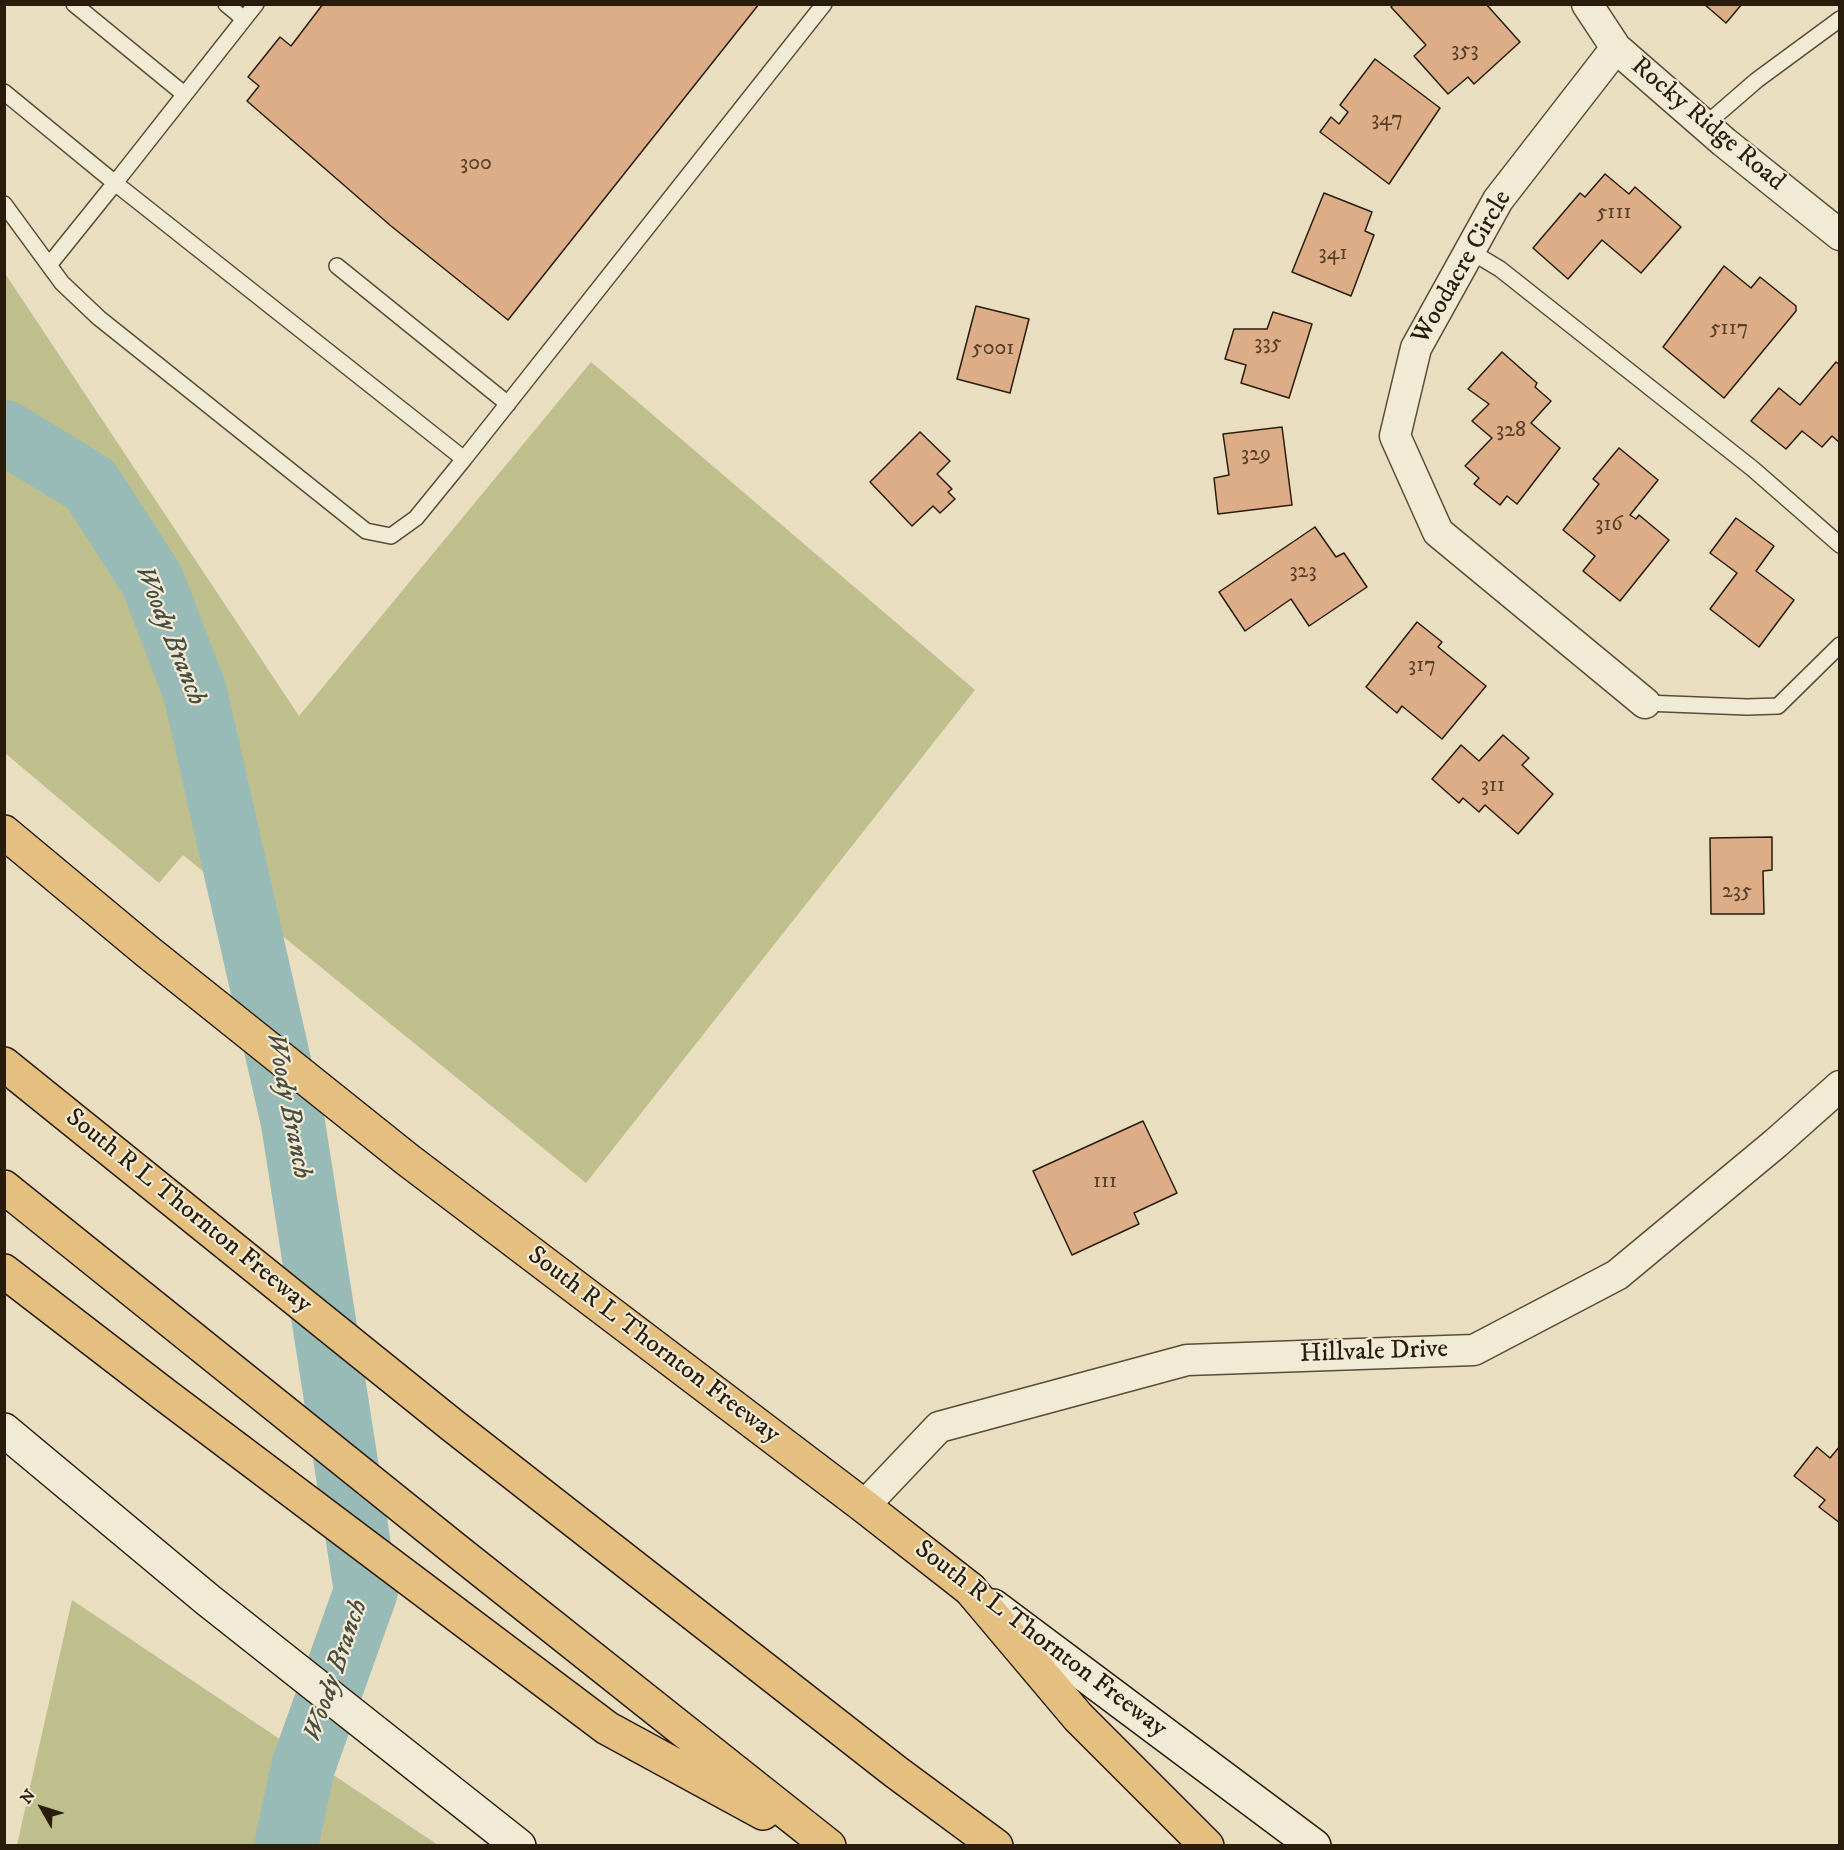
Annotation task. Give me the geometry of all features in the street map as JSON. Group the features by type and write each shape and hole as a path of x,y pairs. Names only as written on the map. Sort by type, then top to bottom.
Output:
{"main road":[{"name":"South R L Thornton Freeway","path":"4,832 148,952 408,1160 970,1589 1314,1845"},
{"name":"South R L Thornton Freeway","path":"4,1064 452,1425 896,1772 996,1845"},
{"path":"4,1187 456,1550 829,1845"},
{"path":"4,1270 165,1395 607,1728 825,1845"},
{"path":"4,1430 208,1600 519,1845"},
{"path":"970,1589 1078,1717 1207,1845"}],"street":[{"name":"Rocky Ridge Road","path":"1587,4 1616,48 1705,125 1839,235"},
{"name":"Woodacre Circle","path":"1616,48 1498,200 1416,348 1395,436 1437,532 1645,703"},
{"name":"Hillvale Drive","path":"864,1506 939,1426 1187,1360 1474,1350 1617,1275 1776,1143 1839,1086"}],"lane":[{"path":"74,4 184,94"},
{"path":"226,4 244,19"},
{"path":"49,265 256,4"},
{"path":"4,204 62,283 99,318 366,531 391,536 416,518 824,4"},
{"path":"1705,125 1757,80 1839,19"},
{"path":"4,92 115,183 464,459"},
{"path":"1470,251 1500,270 1672,404 1753,469 1839,545"},
{"path":"337,266 508,404"},
{"path":"1645,703 1779,706 1839,645"}],"green space":[{"path":"4,272 299,716 591,362 975,690 586,1183 183,855 159,883 5,753"},
{"path":"72,1600 438,1845 17,1845"}],"building":[{"path":"323,4 759,4 508,320 391,226 247,101 259,86 248,77 280,37 291,46"},
{"path":"1394,4 1486,4 1520,42 1474,84 1468,77 1448,94 1414,56 1426,45 1391,7"},
{"path":"1704,4 1742,4 1726,23"},
{"path":"1375,59 1440,108 1389,184 1320,132 1331,117 1339,124 1348,112 1340,105"},
{"path":"1605,174 1629,194 1635,187 1681,227 1641,273 1602,240 1568,279 1533,248 1580,193 1585,197"},
{"path":"1324,193 1372,212 1365,231 1374,235 1351,296 1292,272"},
{"path":"1724,266 1751,288 1760,277 1796,306 1796,311 1724,398 1663,347"},
{"path":"976,306 1029,319 1010,393 957,379"},
{"path":"1273,312 1312,324 1289,398 1241,383 1246,365 1225,359 1234,329 1267,329"},
{"path":"1502,352 1537,383 1535,387 1551,401 1531,423 1560,448 1517,504 1507,496 1500,505 1474,484 1479,478 1465,466 1492,438 1472,421 1489,404 1468,389"},
{"path":"1836,362 1840,365 1840,443 1832,436 1822,447 1802,431 1786,449 1751,421 1779,388 1800,405"},
{"path":"1282,427 1292,505 1218,514 1214,478 1229,475 1223,434"},
{"path":"920,432 950,461 937,474 952,489 948,492 955,499 940,513 933,506 912,526 870,482"},
{"path":"1619,448 1658,480 1630,515 1636,519 1639,515 1669,540 1620,601 1583,571 1595,556 1563,530 1599,484 1593,479"},
{"path":"1736,518 1774,546 1756,571 1794,600 1759,647 1710,609 1737,573 1710,553"},
{"path":"1315,527 1336,557 1344,553 1367,587 1309,626 1291,599 1245,631 1219,592"},
{"path":"1417,622 1442,642 1438,647 1486,686 1442,739 1402,706 1397,713 1366,687"},
{"path":"1503,735 1529,758 1522,765 1553,794 1518,834 1485,805 1479,812 1463,798 1459,803 1432,779 1461,745 1479,761"},
{"path":"1772,837 1772,870 1763,871 1764,914 1711,914 1710,838"},
{"path":"1143,1121 1177,1193 1134,1213 1139,1224 1072,1255 1033,1171"},
{"path":"1840,1446 1840,1523 1819,1507 1825,1500 1794,1476 1817,1447 1830,1458"}],"waterway":[{"name":"Woody Branch","path":"4,432 90,484 152,580 195,692 293,1123 366,1591 303,1767 286,1846"}]}
